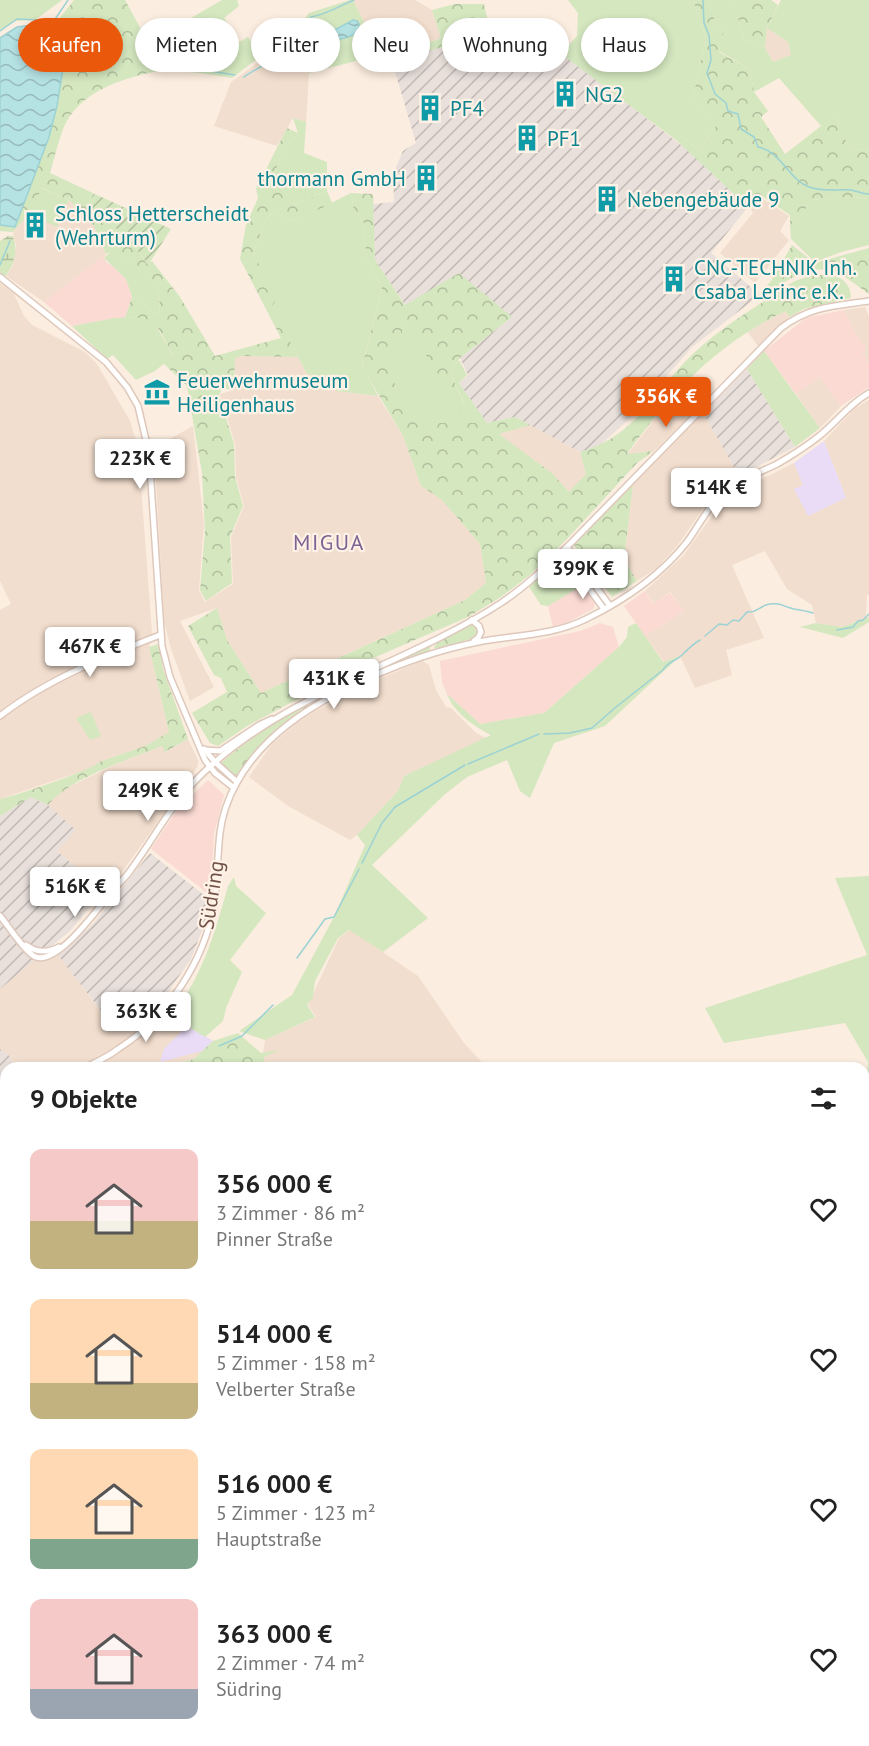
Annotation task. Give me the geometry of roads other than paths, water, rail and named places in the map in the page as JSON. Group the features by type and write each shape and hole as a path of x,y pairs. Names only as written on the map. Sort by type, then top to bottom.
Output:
{"street":[{"path":"0,277 106,362 127,387 138,406 148,453 160,635 170,677 209,767 235,785"},
{"path":"0,916 30,954 45,958 54,954 88,921 131,870 180,797 215,762 279,717 472,620 503,602 562,552 781,328 793,319 813,310 869,301"},
{"name":"Südring","path":"95,1062 119,1049 148,1026 172,998 195,963 214,903 223,816 235,785 264,746 295,720 366,680 432,654 469,644 563,628 607,608 640,586 675,556 712,505 725,492 796,452 822,434 851,406 869,393"},
{"path":"567,547 607,608"},
{"path":"562,552 607,608"},
{"path":"469,644 478,638 481,632 479,626 472,620"},
{"path":"0,716 28,696 51,684 160,635"},
{"path":"432,654 433,640"},
{"path":"205,750 220,752 259,725 279,717"},
{"path":"200,744 235,785"},
{"path":"19,940 40,951 53,950 66,943"}],"water":[{"path":"352,21 352,35 340,40 340,27"},
{"path":"17,27 18,72 62,72 49,137 15,227 0,225 0,38"}],"waterway":[{"path":"56,18 68,0"},
{"path":"244,77 272,63 282,64 290,58 301,42 311,17 354,0"},
{"path":"703,0 704,23 709,35 711,60 707,73 715,94 726,103 728,111 738,114 741,129 754,137 758,147 773,154 796,178 809,187 824,190 851,190 869,194"},
{"path":"0,31 18,19"},
{"path":"216,72 235,75"},
{"path":"0,265 10,241"},
{"path":"705,636 719,624 727,625 733,620 739,621 747,612 770,604 813,613"},
{"path":"837,630 853,627 869,614"},
{"path":"544,734 570,733 592,728 700,640"},
{"path":"468,764 539,734"},
{"path":"362,863 382,823 395,807 465,765"},
{"path":"297,958 325,919 334,917 359,869"},
{"path":"219,1046 242,1036 273,1005"}],"place":[{"name":"NG2","path":"565,94"},
{"name":"PF4","path":"430,108"},
{"name":"PF1","path":"527,138"},
{"name":"thormann GmbH","path":"426,178"},
{"name":"Nebengebäude 9","path":"607,199"},
{"name":"Schloss Hetterscheidt (Wehrturm)","path":"35,225"},
{"name":"CNC-TECHNIK Inh. Csaba Lerinc e.K.","path":"674,279"},
{"name":"Feuerwehrmuseum Heiligenhaus","path":"157,392"}],"district":[{"name":"MIGUA","path":"329,542"}]}
